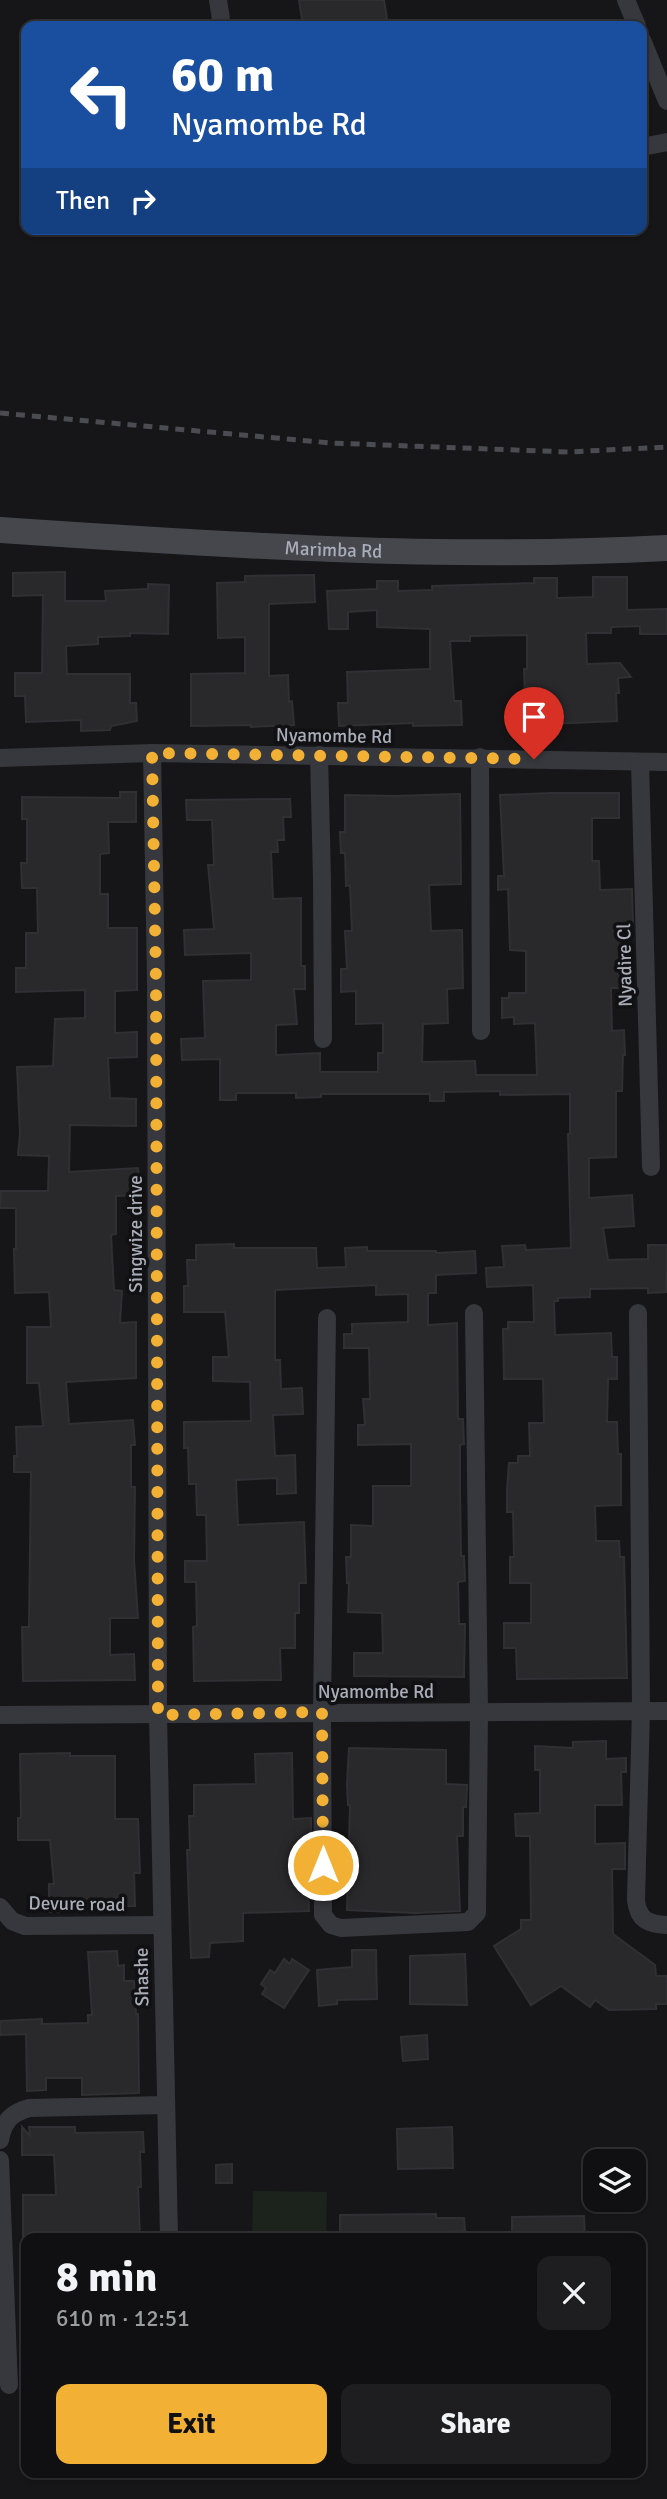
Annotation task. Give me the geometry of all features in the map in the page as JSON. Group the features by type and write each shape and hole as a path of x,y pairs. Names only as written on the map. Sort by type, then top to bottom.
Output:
{"street":[{"path":"219,0 221,21"},
{"path":"626,0 634,21"},
{"path":"647,52 667,102"},
{"path":"647,146 667,142"},
{"name":"Marimba Rd","path":"0,530 384,551 606,551 667,548"},
{"name":"Nyamombe Rd","path":"0,758 152,753 667,762"},
{"name":"Singwize drive","path":"152,753 156,981 158,1715"},
{"path":"319,755 323,1039"},
{"path":"480,757 481,1031"},
{"name":"Nyadire Cl","path":"640,762 650,1167"},
{"path":"327,1318 322,1712 323,1916 331,1925 341,1928 468,1923 477,1913 479,1713 474,1313"},
{"path":"638,1313 641,1711 637,1907 643,1920 649,1924 667,1925"},
{"name":"Nyamombe Rd","path":"0,1715 667,1712"},
{"name":"Shashe","path":"158,1715 169,2233"},
{"name":"Devure road","path":"0,1907 12,1921 25,1926 161,1925"},
{"path":"0,2140 10,2116 29,2108 165,2105"},
{"path":"0,2160 12,2384"}],"shaded area":[{"path":"253,2191 327,2192 326,2233 252,2233"}],"building":[{"path":"299,0 384,0 387,19 373,21 302,21"},
{"path":"65,572 65,601 106,601 105,591 148,589 148,584 169,585 168,634 130,633 130,636 98,637 98,644 66,646 67,674 130,674 130,703 136,703 137,721 111,726 110,730 81,731 81,720 26,722 25,696 15,696 15,673 42,673 43,595 13,596 13,573"},
{"path":"314,575 315,602 269,604 269,676 288,675 289,702 292,701 294,725 191,726 191,674 245,673 245,637 218,638 217,583 245,582 245,576"},
{"path":"593,577 627,577 627,610 667,609 667,634 640,634 640,626 611,627 611,633 586,633 587,664 620,663 631,677 618,678 617,721 526,725 524,669 527,669 527,635 470,636 470,641 450,641 454,701 461,701 462,725 413,726 413,723 339,726 338,703 348,703 347,672 430,669 430,629 377,627 377,610 348,612 348,629 329,629 327,591 377,589 377,581 398,581 398,591 432,590 432,586 534,583 534,578 557,578 557,598 593,597"},
{"path":"120,792 136,792 136,822 108,822 109,853 100,854 100,894 108,894 108,928 137,928 137,990 115,991 115,1033 137,1032 137,1057 108,1058 110,1098 136,1099 136,1126 70,1125 69,1172 138,1168 140,1195 116,1196 116,1234 111,1235 114,1290 122,1291 120,1323 136,1322 136,1378 66,1382 69,1424 133,1420 135,1445 131,1445 131,1487 135,1487 134,1560 138,1618 110,1618 110,1655 134,1654 135,1680 23,1681 22,1627 29,1627 31,1472 14,1472 14,1456 17,1456 16,1427 43,1426 39,1383 27,1383 27,1327 51,1327 49,1292 15,1293 16,1208 0,1208 1,1191 48,1191 49,1156 18,1155 20,1133 17,1067 53,1066 55,1019 85,1018 85,990 16,992 16,968 26,968 26,933 38,933 37,888 22,888 21,863 27,863 27,819 22,819 22,797 120,798"},
{"path":"619,793 619,818 592,818 592,861 599,861 600,890 632,889 633,923 621,923 623,949 619,950 622,988 611,988 612,1031 624,1030 625,1055 622,1091 616,1091 616,1157 589,1158 589,1198 632,1195 634,1226 603,1228 608,1260 648,1259 648,1245 667,1245 666,1292 648,1293 648,1288 590,1289 590,1297 558,1298 558,1301 554,1301 555,1335 611,1333 612,1357 617,1357 617,1379 608,1379 607,1422 617,1422 618,1454 621,1454 621,1505 595,1506 596,1541 619,1541 620,1557 624,1557 627,1678 517,1679 516,1648 504,1648 504,1623 531,1623 531,1583 510,1583 510,1557 514,1557 513,1512 507,1512 507,1489 509,1463 518,1463 518,1456 530,1456 529,1423 544,1423 543,1379 504,1379 503,1329 508,1329 508,1322 534,1322 533,1285 487,1287 486,1268 504,1267 502,1246 525,1245 526,1250 571,1248 568,1134 570,1094 500,1095 500,1091 444,1092 444,1101 430,1101 430,1094 321,1094 321,1097 296,1098 296,1093 236,1093 236,1100 220,1100 220,1059 182,1060 181,1039 205,1038 203,981 251,980 251,953 185,955 184,930 214,929 208,865 214,865 212,820 187,820 186,800 290,799 291,817 283,817 284,840 277,840 278,852 271,852 273,899 301,898 301,966 305,966 305,989 294,989 297,1024 276,1025 276,1055 320,1053 320,1072 378,1072 378,1053 383,1053 383,1023 356,1024 356,991 341,992 341,969 347,969 345,931 352,931 350,885 346,886 345,853 341,853 340,832 345,832 345,795 460,794 461,884 429,885 431,931 462,930 463,988 447,989 448,1023 423,1024 422,1062 475,1061 476,1075 537,1075 535,1023 514,1024 514,1017 502,1018 502,998 509,998 509,993 526,993 526,951 510,950 508,889 498,890 498,876 504,876 500,795"},
{"path":"234,1244 234,1248 316,1248 317,1268 346,1267 345,1248 367,1247 367,1251 436,1253 475,1251 476,1273 436,1275 436,1293 428,1293 428,1325 457,1323 458,1419 463,1419 464,1444 460,1445 460,1490 461,1556 464,1556 465,1581 458,1582 459,1624 465,1624 464,1677 354,1676 354,1653 383,1653 382,1613 348,1612 346,1557 351,1557 351,1525 373,1526 373,1486 411,1486 411,1444 358,1445 358,1425 365,1425 363,1399 370,1399 369,1348 344,1348 344,1334 352,1334 352,1324 408,1322 408,1294 376,1295 376,1285 275,1290 275,1360 280,1360 281,1389 302,1388 303,1414 273,1415 275,1456 295,1455 296,1493 277,1494 277,1478 236,1480 238,1525 304,1522 306,1583 299,1583 299,1613 295,1613 295,1648 280,1648 281,1680 194,1681 196,1582 185,1582 185,1561 207,1561 206,1515 197,1515 196,1484 189,1484 184,1422 251,1421 250,1382 213,1381 213,1357 229,1357 225,1312 184,1312 184,1286 188,1286 187,1260 196,1260 196,1245"},
{"path":"606,1741 606,1759 626,1758 626,1772 621,1772 622,1805 595,1805 595,1844 625,1843 625,1869 612,1869 613,1934 655,1965 656,1976 667,1976 667,2004 656,2004 656,2009 609,2010 595,2000 590,2007 561,1986 531,2005 494,1946 521,1929 521,1920 531,1920 530,1836 516,1836 515,1814 540,1813 540,1770 535,1770 535,1746 573,1748 573,1742"},
{"path":"349,1748 446,1750 446,1784 467,1785 466,1807 463,1807 463,1836 457,1836 460,1911 415,1913 347,1910"},
{"path":"70,1753 70,1756 115,1756 115,1819 138,1819 140,1873 134,1873 135,1906 73,1907 73,1911 49,1912 49,1884 54,1884 50,1840 18,1840 18,1818 21,1818 20,1754"},
{"path":"292,1753 293,1819 311,1818 311,1873 307,1873 309,1911 243,1913 243,1941 210,1943 209,1957 191,1958 187,1850 190,1850 189,1816 194,1816 194,1785 256,1784 255,1754"},
{"path":"352,1950 376,1950 377,1999 337,2000 337,2004 319,2006 317,1970 352,1967"},
{"path":"117,1951 118,1966 124,1965 124,1981 134,1981 138,2014 139,2093 82,2095 82,2078 46,2078 46,2090 27,2091 26,2034 0,2035 0,2021 42,2019 42,2024 88,2023 88,2015 92,2015 88,1952"},
{"path":"465,1954 467,2005 410,2004 410,1956"},
{"path":"284,1959 290,1964 292,1959 309,1970 284,2008 262,1994 266,1988 261,1984 270,1970 275,1973"},
{"path":"427,2035 428,2059 403,2061 401,2037"},
{"path":"22,2127 30,2136 29,2127 75,2127 75,2133 143,2132 144,2152 140,2152 141,2187 138,2187 140,2233 23,2233 23,2195 56,2195 54,2155 22,2155"},
{"path":"452,2127 453,2168 398,2169 397,2129"},
{"path":"232,2164 232,2183 216,2183 216,2165"},
{"path":"436,2214 436,2218 464,2218 465,2231 340,2233 340,2215"},
{"path":"584,2216 585,2233 512,2233 512,2217"}],"railway":[{"path":"0,413 331,443 568,452 667,447"}],"route":[{"path":"323,1865 322,1712 158,1715 156,981 152,753 534,759"}]}
